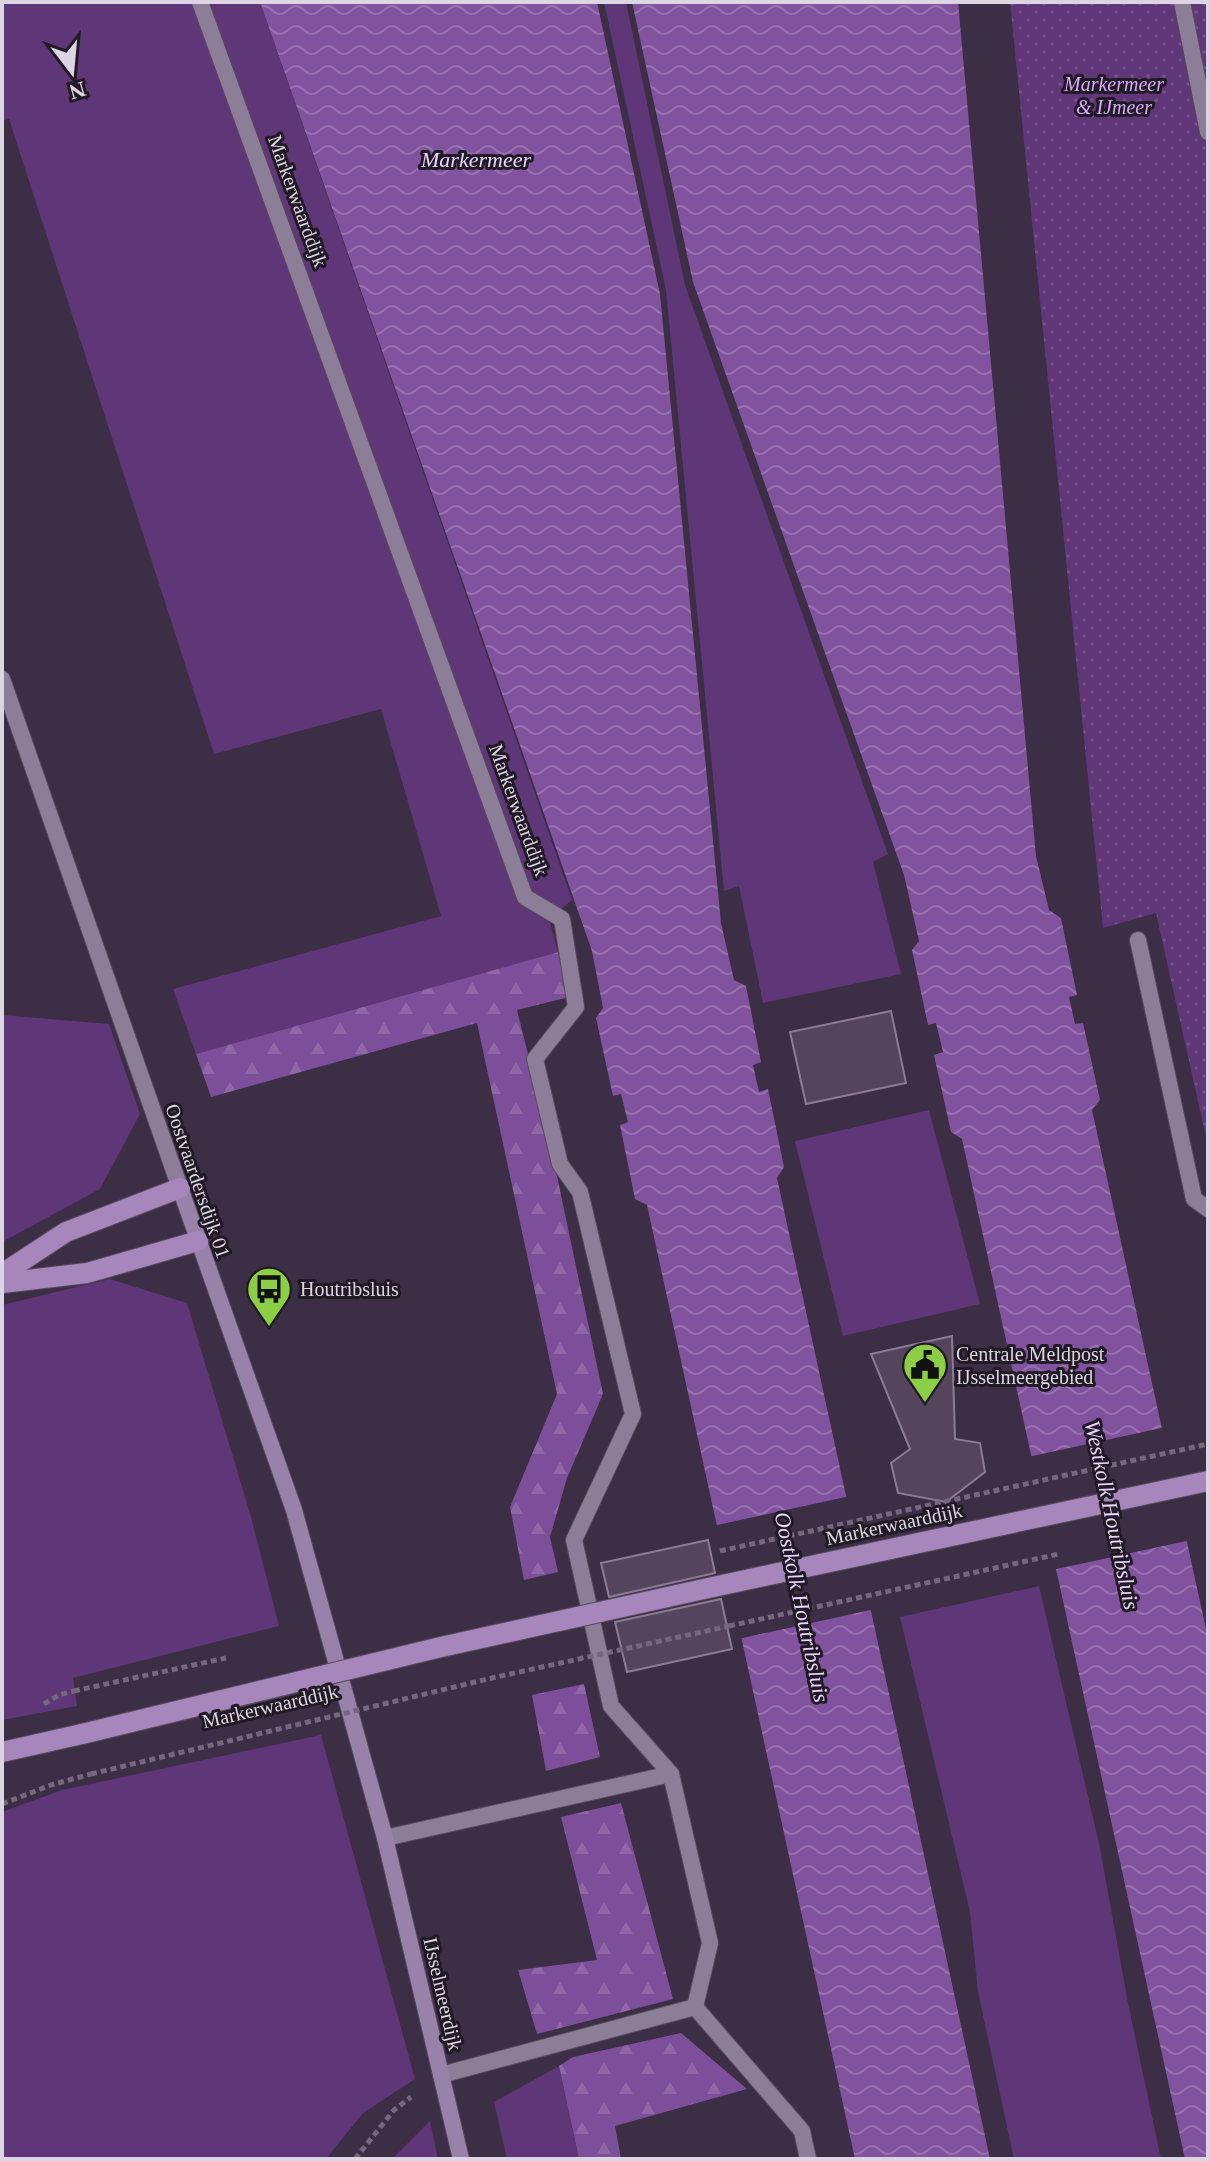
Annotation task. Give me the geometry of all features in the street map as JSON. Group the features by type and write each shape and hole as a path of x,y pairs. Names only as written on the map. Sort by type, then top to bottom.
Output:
{"main road":[{"path":"2,1274 66,1232 180,1188"},
{"path":"2,1283 87,1273 198,1241"},
{"name":"Markerwaarddijk","path":"2,1752 483,1637 1208,1481"}],"street":[{"name":"Markerwaarddijk","path":"200,2 525,897 562,919 576,1007 535,1059 560,1164 580,1192 633,1414 574,1540 611,1706 671,1774"},
{"path":"1182,2 1208,132"},
{"name":"Oostvaardersdijk 01","path":"2,679 294,1510 385,1838"},
{"path":"1138,940 1194,1199 1208,1209"},
{"path":"385,1838 671,1774 710,1943 695,2007"},
{"name":"IJsselmeerdijk","path":"385,1838 461,2159"},
{"path":"441,2075 695,2007"},
{"path":"695,2007 802,2131 808,2159"}],"path":[{"name":"Markerwaarddijk","path":"2,1804 91,1774 492,1678 1050,1556"},
{"path":"355,2159 394,2110 441,2075"}],"green space":[{"path":"2,2 260,2 572,900 549,919 558,952 196,1054 173,989 441,916 381,709 214,754 9,119 2,121"},
{"path":"604,2 626,2 685,285 888,854 873,862 901,974 763,1003 739,886 724,891 666,290"},
{"name":"Markermeer & IJmeer","path":"1010,2 1208,2 1208,1146 1156,913 1103,928"},
{"path":"558,952 569,997 517,1010 550,1143 603,1394 567,1478 550,1537 558,1572 524,1580 510,1507 557,1394 477,1023 211,1097 196,1054"},
{"path":"2,1015 109,1024 140,1114 100,1189 2,1242"},
{"path":"929,1110 980,1304 843,1336 795,1141"},
{"path":"110,1279 187,1303 251,1517 279,1626 73,1678 77,1706 2,1720 2,1305"},
{"path":"1039,1586 1100,1848 1161,2159 1014,2159 978,1992 970,1912 900,1617"},
{"path":"584,1684 600,1757 546,1771 532,1695"},
{"path":"321,1735 415,2079 363,2113 326,2159 2,2159 2,1812 62,1790"},
{"path":"621,1803 673,1999 537,2034 518,1970 597,1960 561,1817"},
{"path":"681,2033 747,2089 615,2126 621,2159 579,2159 559,2066 573,2057"},
{"path":"559,2066 579,2159 507,2159 494,2102"},
{"path":"430,2121 438,2159 392,2159"}],"water":[{"name":"Markermeer","path":"260,2 597,2 660,294 721,923 734,980 746,986 761,1062 753,1065 759,1092 768,1089 784,1167 777,1178 990,2159 855,2159 647,1205 635,1199 620,1125 628,1122 621,1094 613,1096 596,1018 603,1008 592,951"},
{"name":"Westkolk Houtribsluis","path":"632,2 958,2 1036,856 1049,910 1061,918 1077,995 1069,997 1075,1024 1083,1023 1100,1100 1092,1110 1208,1638 1208,2159 1185,2159 962,1139 951,1132 934,1055 943,1052 936,1023 928,1025 912,950 919,941 904,875 693,282"}],"pier":[{"path":"1166,1427 1191,1540 1052,1570 1028,1457"},
{"path":"850,1496 875,1609 738,1639 713,1526"}],"building":[{"path":"891,1011 906,1083 806,1104 790,1032"},
{"path":"952,1336 955,1439 980,1443 985,1472 946,1502 898,1493 891,1463 910,1449 871,1354"},
{"path":"708,1540 715,1573 609,1597 601,1563"},
{"path":"721,1599 732,1649 627,1672 615,1622"}],"place":[{"name":"Houtribsluis","path":"269,1328"},
{"name":"Centrale Meldpost IJsselmeergebied","path":"925,1404"}],"water label":[{"name":"Oostkolk Houtribsluis","path":"802,1607"}]}
